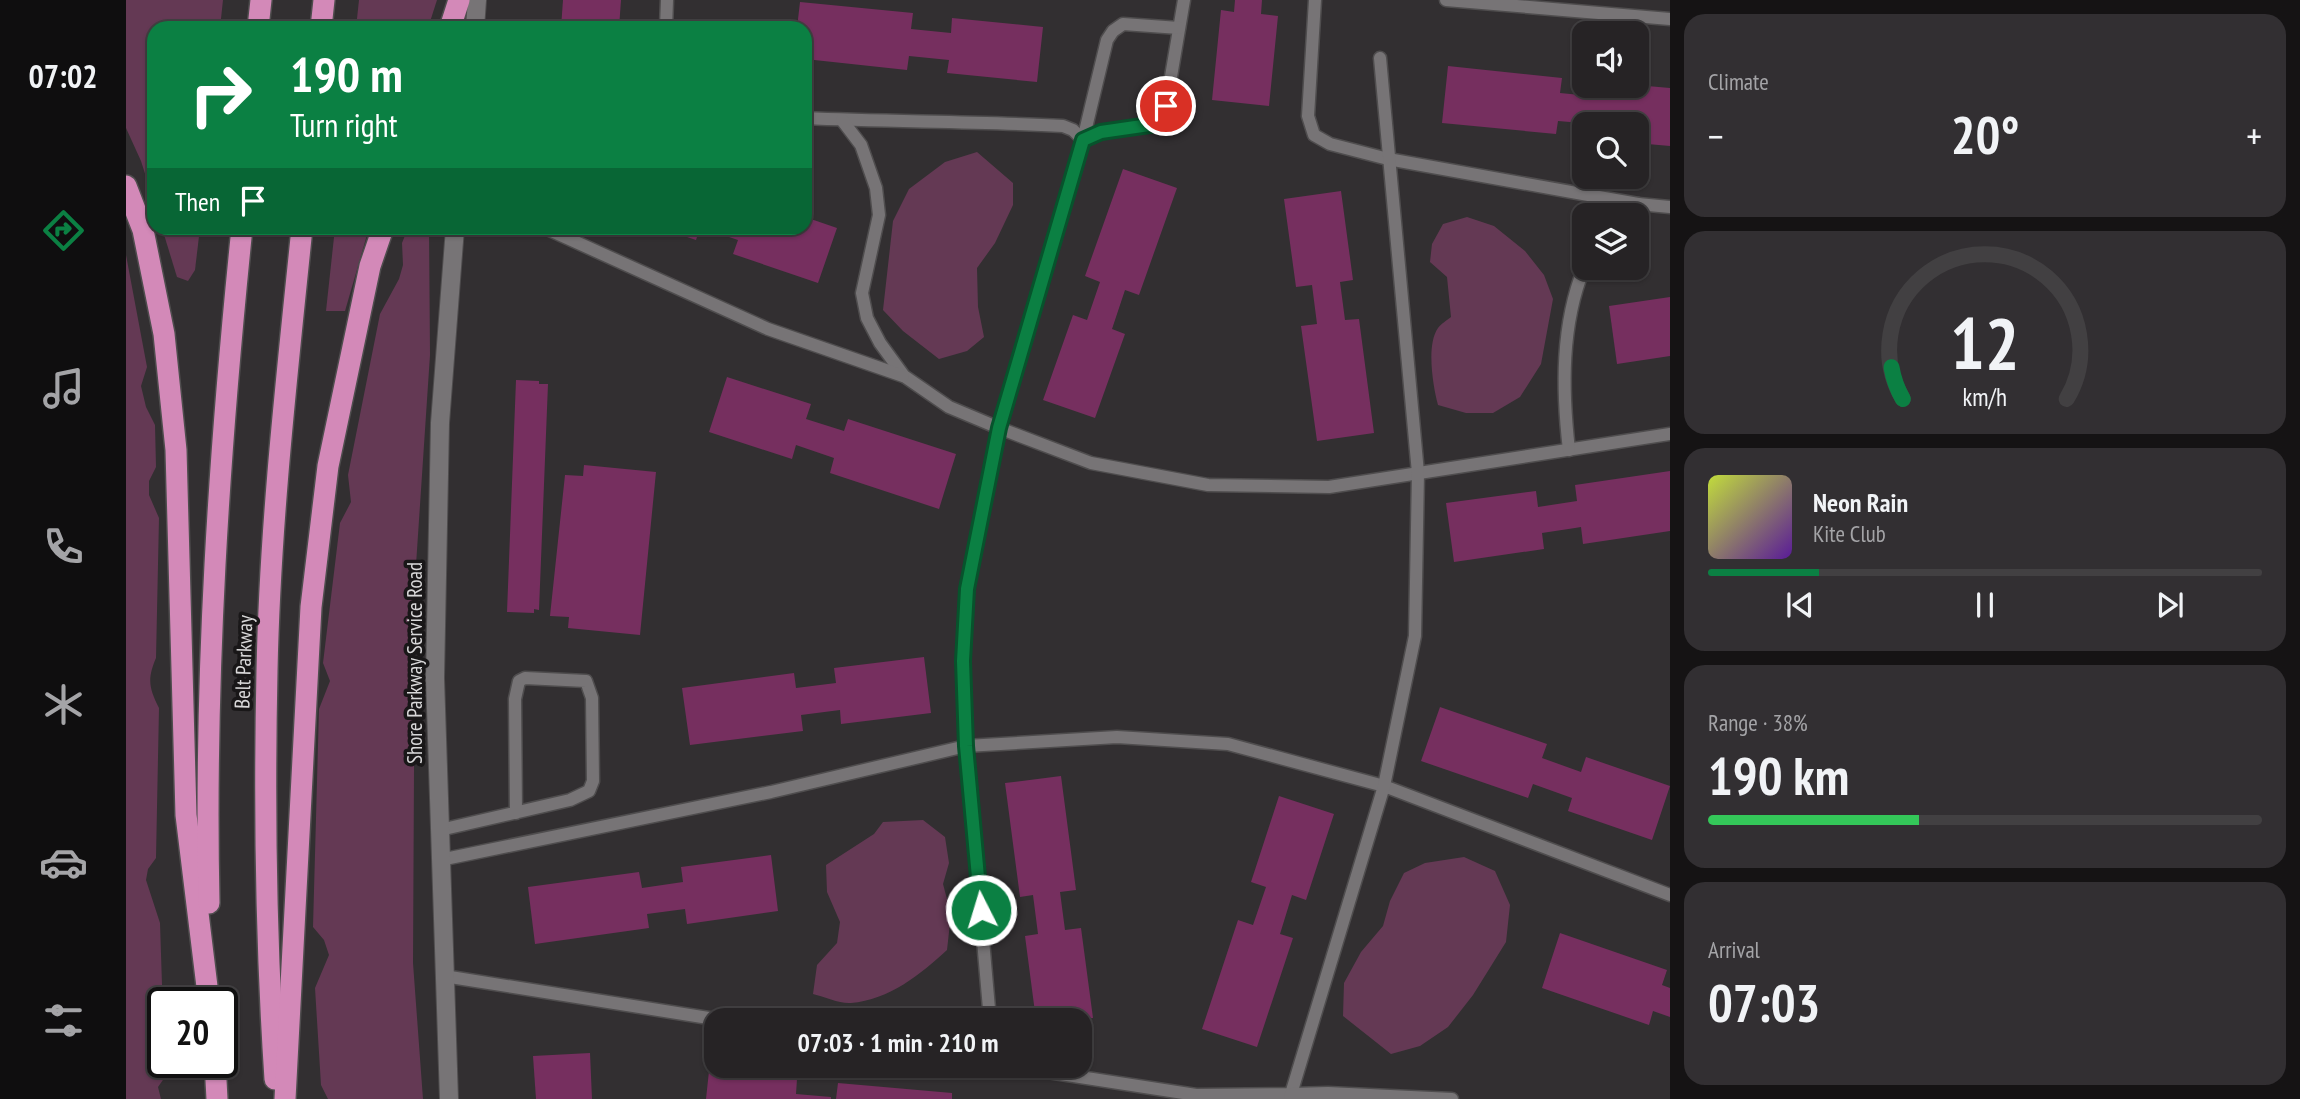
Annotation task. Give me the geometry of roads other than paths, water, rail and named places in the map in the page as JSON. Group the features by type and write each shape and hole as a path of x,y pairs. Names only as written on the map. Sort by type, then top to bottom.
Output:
{"highway":[{"path":"259,21 261,0"},
{"path":"322,21 324,0"},
{"path":"452,21 459,0"},
{"path":"126,186 143,230 164,334 175,437 186,815 208,987"},
{"name":"Belt Parkway","path":"210,987 207,796 211,648 228,365 241,235"},
{"name":"Belt Parkway","path":"277,1099 267,969 267,670 276,499 301,235"},
{"path":"285,1099 311,607 328,466 370,266 381,235"},
{"path":"216,1078 217,1099"}],"street":[{"path":"476,21 477,0"},
{"name":"Shore Parkway Service Road","path":"449,1099 435,678 439,436 454,235"}],"lane":[{"path":"666,21 667,0"},
{"path":"1083,140 1101,132 1156,124 1166,106 1184,0"},
{"path":"1315,0 1308,116 1314,135 1330,144 1388,159 1627,203"},
{"path":"1446,0 1670,19"},
{"path":"989,1008 966,746 963,661 967,589 999,428 1083,140 1107,40 1122,24 1179,28"},
{"path":"1291,1097 1384,786 1415,636 1418,473 1380,58"},
{"path":"812,118 997,122 1063,127 1073,130 1083,140"},
{"path":"842,120 861,145 876,188 879,215 862,293 867,318 880,343 904,376"},
{"path":"1649,206 1670,208"},
{"path":"560,235 768,329 904,376 949,407 999,428 1091,463 1209,485 1329,488 1670,434"},
{"path":"1569,450 1563,403 1567,325 1579,280"},
{"path":"440,830 516,813 570,800 589,791 593,781 592,698 586,681 525,678 519,681 515,689 516,813"},
{"path":"440,860 771,792 966,746 1117,737 1228,744 1384,786 1670,895"},
{"path":"444,976 704,1017"},
{"path":"1086,1078 1196,1095 1291,1097 1328,1093 1452,1099"}]}
